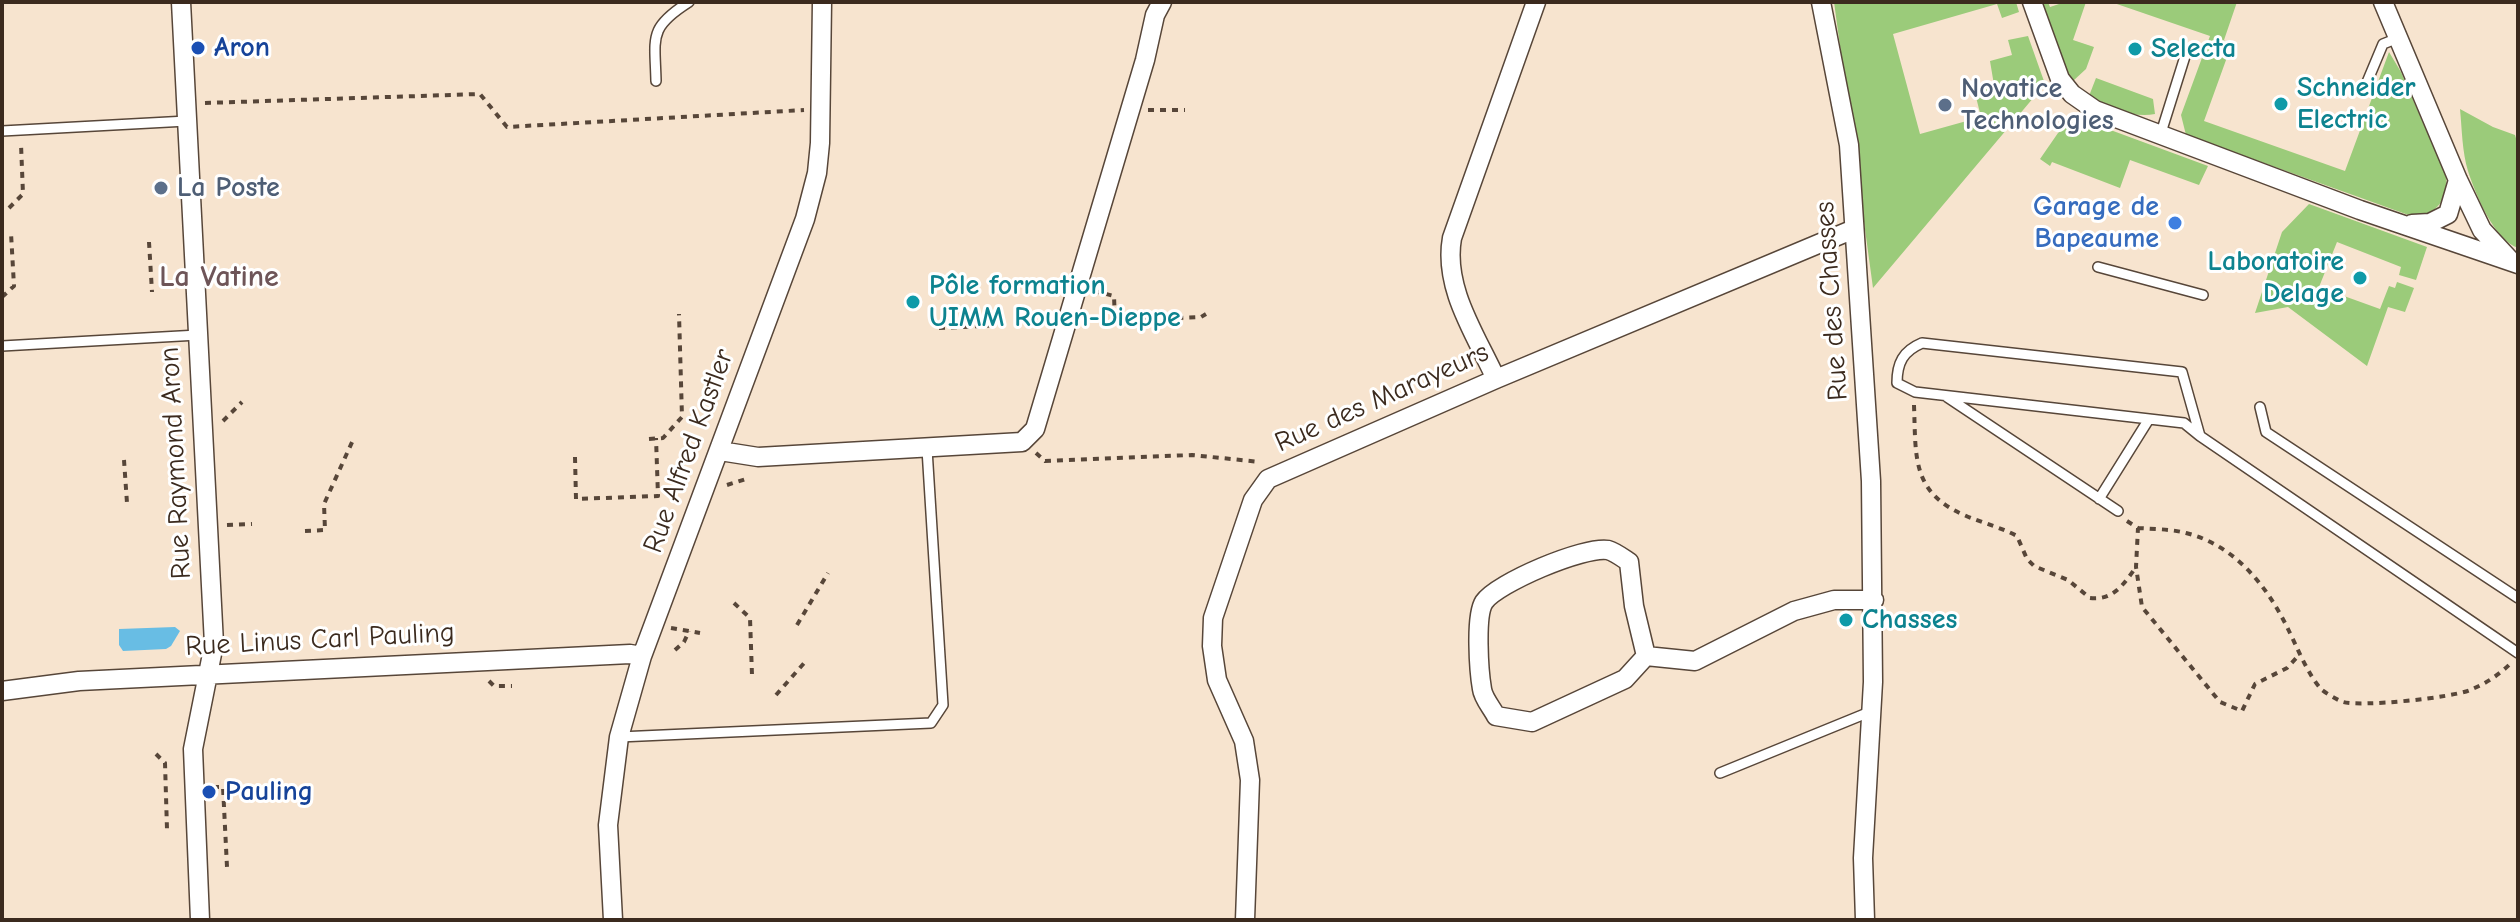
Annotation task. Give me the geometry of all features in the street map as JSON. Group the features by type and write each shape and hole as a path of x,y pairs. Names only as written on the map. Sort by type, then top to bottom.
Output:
{"street":[{"name":"Rue Raymond Aron","path":"181,2 214,644 193,749 200,920"},
{"name":"Rue Alfred Kastler","path":"613,920 608,825 619,737 653,625 805,219 817,173 822,2"},
{"path":"720,451 758,457 927,449 1022,442 1035,429 1145,60 1155,15 1162,2"},
{"path":"1496,379 1451,280 1448,258 1452,238 1536,2"},
{"name":"Rue des Chasses","path":"1821,2 1849,145 1870,454 1874,600 1872,711 1863,858 1865,920"},
{"path":"2032,2 2060,79 2072,94 2095,110 2514,263"},
{"path":"2383,2 2482,230 2514,263"},
{"path":"2401,224 2430,223 2448,214 2458,180"},
{"name":"Rue des Marayeurs","path":"1245,920 1250,780 1248,758 1217,680 1212,646 1213,618 1253,500 1268,479 1496,379 1854,229"},
{"path":"1591,550 1610,550 1629,562 1634,606 1646,656 1625,679 1532,722 1496,716 1482,692 1481,605 1493,592 1537,571 1591,550"},
{"path":"1646,656 1695,661 1794,611 1834,600 1874,600"},
{"name":"Rue Linus Carl Pauling","path":"2,691 79,681 207,674 480,660 642,656"}],"lane":[{"path":"656,81 655,32 668,15 689,2"},
{"path":"2365,87 2383,44 2398,38"},
{"path":"2160,136 2187,50"},
{"path":"2,131 187,113"},
{"path":"2098,267 2203,295"},
{"path":"2,346 198,335"},
{"path":"2200,436 2182,372 1922,343 1908,348 1897,369 1897,383 1915,392 2184,423 2200,436 2518,655"},
{"path":"1945,395 2118,511"},
{"path":"2260,407 2266,432 2518,598"},
{"path":"2099,499 2149,419"},
{"path":"619,737 931,723 943,705 927,449"},
{"path":"1720,773 1872,711"}],"path":[{"path":"187,113 480,94 507,127 821,110"},
{"path":"1145,110 1185,110"},
{"path":"9,208 23,194 20,130"},
{"path":"2,297 14,286 11,233"},
{"path":"149,242 152,292"},
{"path":"1089,304 1093,291 1114,296 1115,321 1201,317 1206,314"},
{"path":"649,439 663,438 682,417 679,314"},
{"path":"939,328 1005,325"},
{"path":"1915,392 1919,474 1942,504 2017,536 2027,559 2034,566 2068,580 2090,598 2108,598 2122,587 2136,567"},
{"path":"219,426 242,402"},
{"path":"575,457 576,499 658,496 656,438"},
{"path":"305,531 325,530 324,504 353,440"},
{"path":"1026,456 1044,445"},
{"path":"1033,451 1045,461 1192,455 1294,466"},
{"path":"124,460 127,503"},
{"path":"706,486 719,489 743,478 757,477"},
{"path":"2118,511 2122,518 2138,528 2184,532 2213,541 2231,554 2261,584 2321,689 2343,702 2436,698 2469,691 2500,674 2518,655"},
{"path":"223,525 252,524"},
{"path":"2138,528 2136,567 2142,607 2220,702 2242,711 2255,684 2287,668 2300,654"},
{"path":"797,625 828,573"},
{"path":"734,603 750,618 752,675"},
{"path":"653,625 700,633"},
{"path":"675,650 684,642 689,631"},
{"path":"776,695 805,662"},
{"path":"156,754 165,763 167,829"},
{"path":"209,787 223,787 227,867"}],"green space":[{"path":"1834,2 2016,2 2019,12 2002,18 1997,4 1893,34 1920,134 1981,117 1975,93 1994,85 1990,61 2012,55 2008,40 2028,36 2045,84 1873,288"},
{"path":"2042,2 2048,2 2050,7 2065,2 2086,2 2073,40 2094,47 2086,69 2073,81 2062,64"},
{"path":"2111,2 2237,2 2224,40 2230,49 2204,121 2345,171 2389,52 2401,72 2446,176 2446,191 2435,209 2414,217 2186,135 2181,115 2210,36"},
{"path":"2096,78 2153,99 2155,114 2130,113 2089,96"},
{"path":"2460,109 2515,135 2518,145 2518,248 2501,236 2476,192 2464,156"},
{"path":"2078,118 2208,166 2199,185 2130,160 2120,188 2052,162 2050,166 2040,159 2058,133"},
{"path":"2309,204 2427,247 2416,280 2399,275 2401,267 2337,242 2319,287 2380,309 2389,286 2395,288 2397,282 2414,288 2405,312 2388,307 2367,366 2288,307 2255,313 2282,232"}],"water":[{"path":"175,627 180,631 166,649 123,651 119,645 119,629"}],"place":[{"name":"Aron","path":"198,48"},
{"name":"Selecta","path":"2135,49"},
{"name":"Schneider Electric","path":"2281,104"},
{"name":"Novatice Technologies","path":"1945,105"},
{"name":"La Poste","path":"161,188"},
{"name":"Garage de Bapeaume","path":"2175,223"},
{"name":"Laboratoire Delage","path":"2360,278"},
{"name":"Pôle formation UIMM Rouen-Dieppe","path":"913,302"},
{"name":"Chasses","path":"1846,620"},
{"name":"Pauling","path":"209,792"}],"district":[{"name":"La Vatine","path":"219,278"}]}
